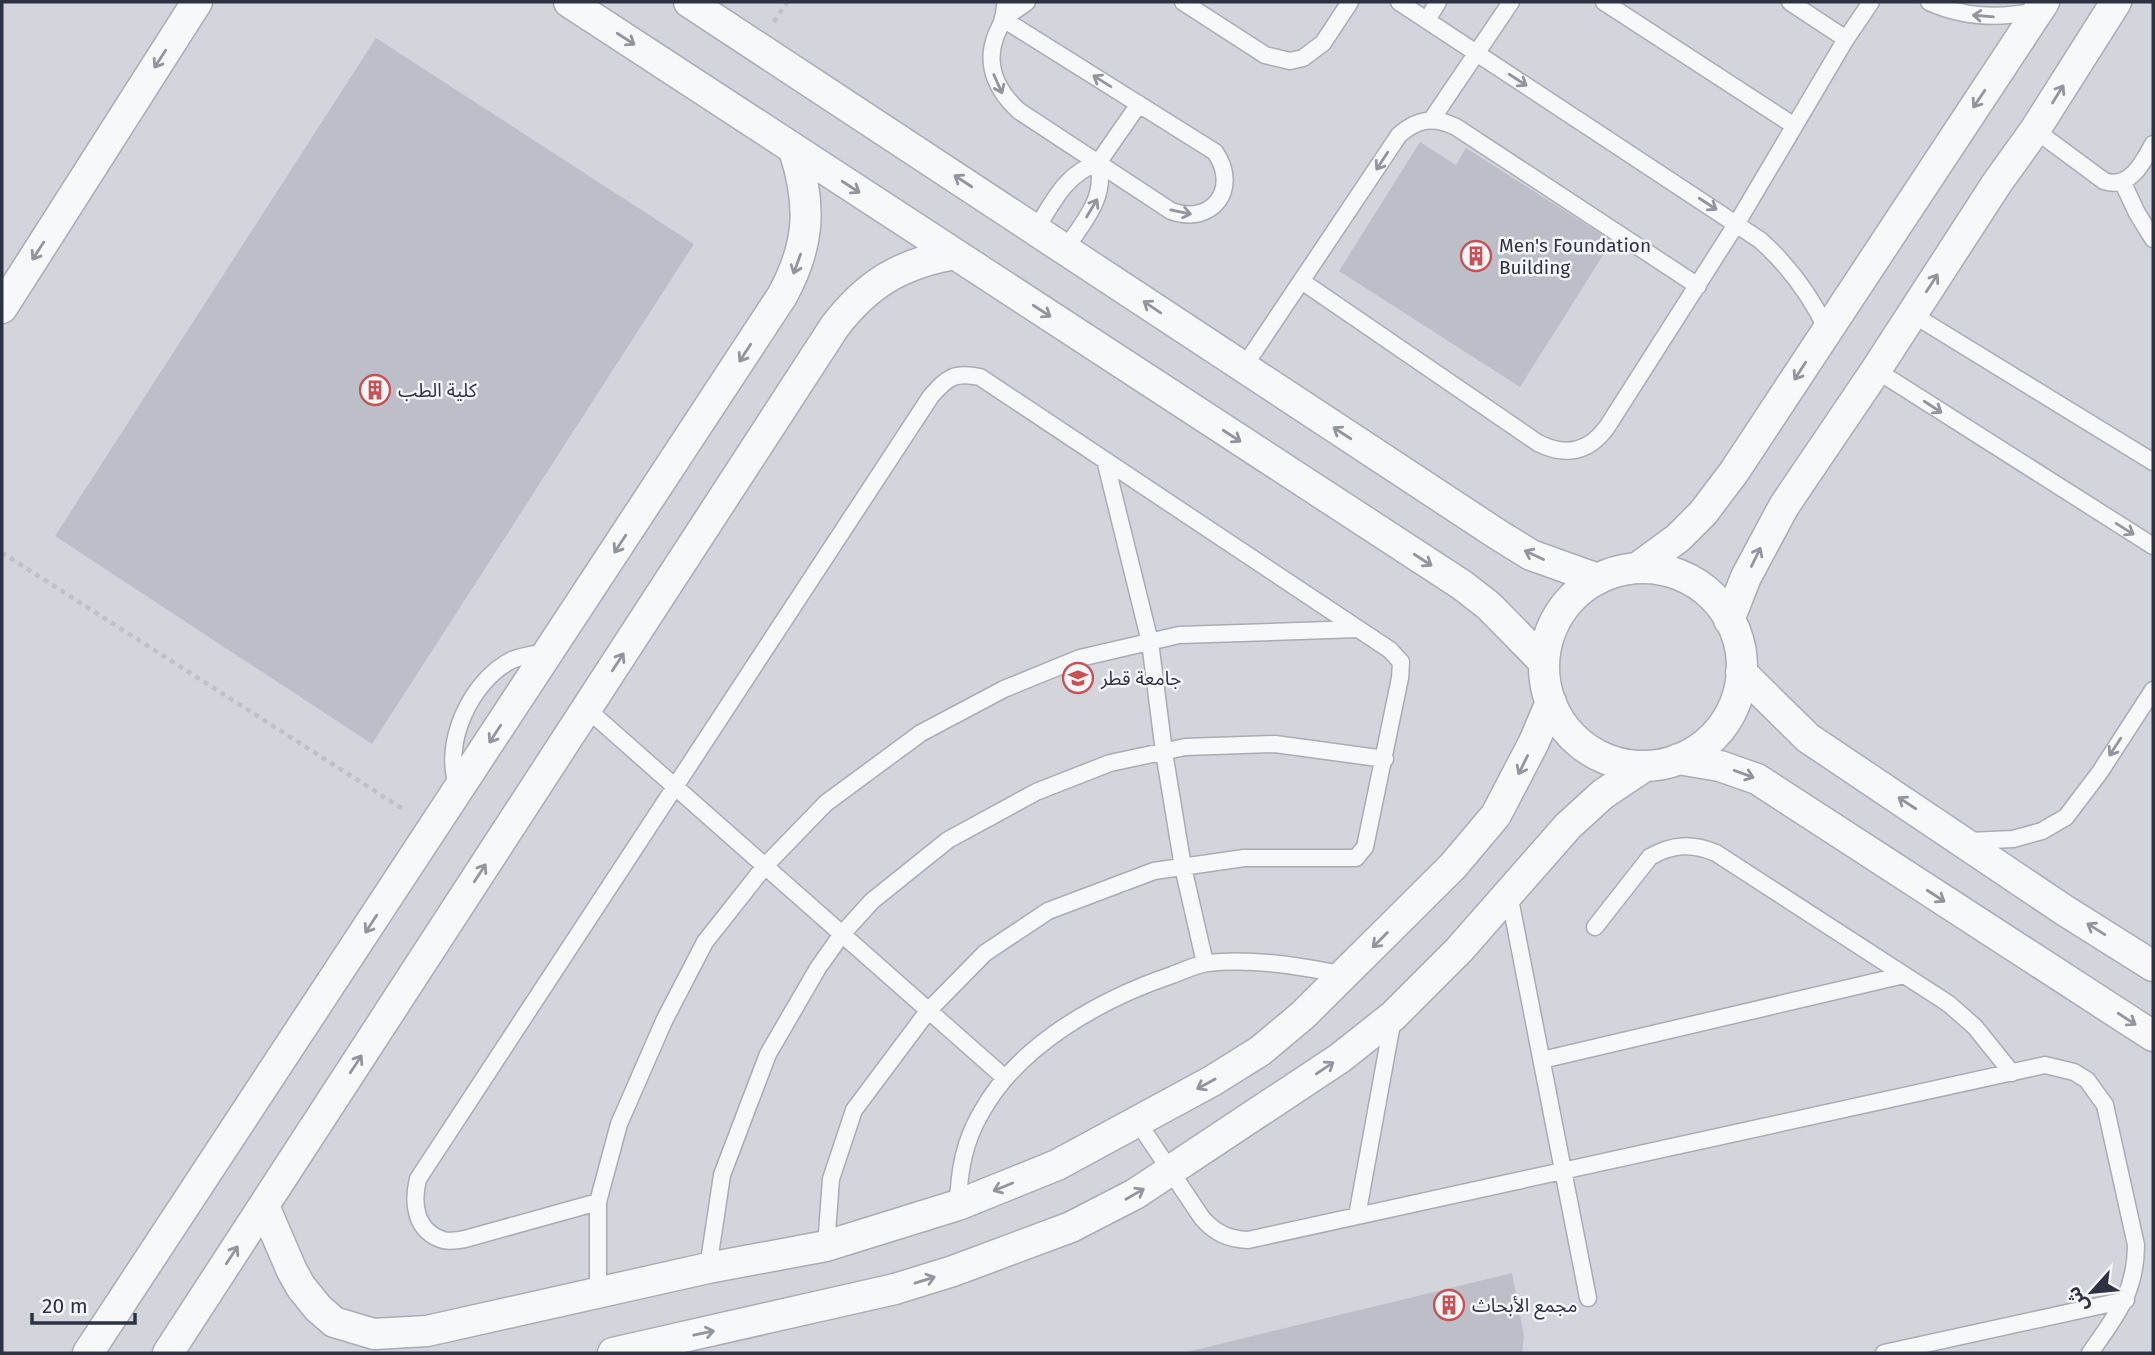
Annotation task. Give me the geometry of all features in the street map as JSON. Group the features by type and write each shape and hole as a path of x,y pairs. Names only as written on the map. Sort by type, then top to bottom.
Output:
{"street":[{"path":"2,308 197,2"},
{"path":"569,2 1462,585 1489,606 1544,662"},
{"path":"689,2 1531,555 1598,579"},
{"path":"1729,620 1751,566 1784,506 1997,183 2035,130 2116,2"},
{"path":"1637,568 1678,538 1703,513 1734,472 2041,6"},
{"path":"88,1353 782,296 803,250 807,225 802,174 794,150"},
{"path":"168,1353 835,327 850,307 887,277 908,266 954,254"},
{"path":"1678,760 1706,743 1722,725 1734,704 1741,672 1738,645 1729,620 1709,594 1683,577 1668,571 1637,568 1616,571 1583,588 1560,613 1546,645 1545,682 1551,702 1572,736 1588,749 1624,764 1644,766 1678,760 1720,766 1757,779 2153,1036"},
{"path":"1741,672 1808,738 2064,910 2153,966"},
{"path":"264,1206 292,1271 317,1308 334,1322 374,1334 427,1331 598,1291 827,1246 958,1205 1057,1165 1212,1081 1260,1051 1303,1015 1453,866 1496,815 1529,754 1551,702"},
{"path":"613,1353 895,1290 1071,1227 1135,1194 1340,1058 1393,1016 1459,950 1569,826 1603,794 1644,766"}],"lane":[{"path":"1003,19 1215,152 1225,175 1219,199 1203,212 1181,215 1171,211 1019,111 1007,100 998,87 991,56 1006,2"},
{"path":"1003,19 1027,2"},
{"path":"1183,2 1265,55 1290,61 1303,58 1323,43 1350,2"},
{"path":"1399,2 1760,240 1786,266 1815,304 1827,330"},
{"path":"1427,20 1438,2"},
{"path":"1432,119 1511,2"},
{"path":"1604,2 1793,125"},
{"path":"1790,2 1846,39"},
{"path":"1303,282 1538,443 1563,452 1589,446 1599,438 1698,286 1793,125 1871,2"},
{"path":"1929,2 1962,13 1988,17 2013,16 2041,6"},
{"path":"1036,229 1068,179 1087,166 1098,163 1139,104"},
{"path":"1243,368 1399,135 1409,127 1432,119 1445,121 1456,127 1698,286"},
{"path":"2035,130 2104,181 2113,184 2135,173 2153,145"},
{"path":"1066,248 1097,199 1101,187 1098,163"},
{"path":"2122,181 2137,214 2153,239"},
{"path":"1912,314 2153,462"},
{"path":"1876,370 2153,546"},
{"path":"598,1202 465,1239 444,1241 428,1231 417,1216 413,1199 418,1179 931,396 945,380 962,373 980,377 1390,650 1401,663 1400,678 1365,847 1356,858 1244,858 1154,871 1048,911 985,953 928,1011 854,1110 831,1179 827,1246"},
{"path":"1105,460 1150,642 1164,752 1183,867 1205,963"},
{"path":"598,1291 598,1202 619,1124 664,1021 705,942 765,866 827,803 921,733 1003,689 1080,658 1179,635 1359,629"},
{"path":"1965,842 2013,839 2042,831 2066,817 2100,772 2153,690"},
{"path":"587,709 1006,1078"},
{"path":"708,1268 722,1175 768,1054 818,968 842,934 872,901 948,840 1036,792 1110,764 1185,747 1275,744 1385,759"},
{"path":"1595,927 1650,857 1676,846 1696,846 1717,853 1949,1004 1975,1027 2012,1073"},
{"path":"1509,894 1588,1298"},
{"path":"958,1205 959,1171 965,1147 981,1112 1006,1078 1065,1025 1134,987 1205,963 1270,963 1345,975"},
{"path":"1542,1060 1904,975"},
{"path":"1357,1216 1393,1016"},
{"path":"1137,1121 1202,1218 1221,1235 1234,1240 1248,1240 2045,1065 2067,1069 2087,1080 2105,1105 2136,1245 2136,1264 2126,1300 2090,1353"},
{"path":"1884,1353 2126,1300"}],"path":[{"path":"2,556 4,554 433,829"}],"shaded area":[{"name":"جامعة قطر","path":"2,2 2153,2 2153,1353 2,1353"}],"building":[{"name":"كلية الطب","path":"376,38 694,244 372,744 55,536"},
{"name":"Men's Foundation Building","path":"1420,142 1456,165 1466,148 1612,241 1520,387 1339,271"},
{"name":"مجمع الأبحاث","path":"1512,1273 1524,1336 1522,1353 1183,1353"}],"place":[{"name":"Men's Foundation Building","path":"1476,256"},
{"name":"كلية الطب","path":"375,390"},
{"name":"جامعة قطر","path":"1078,678"},
{"name":"مجمع الأبحاث","path":"1449,1305"}]}
